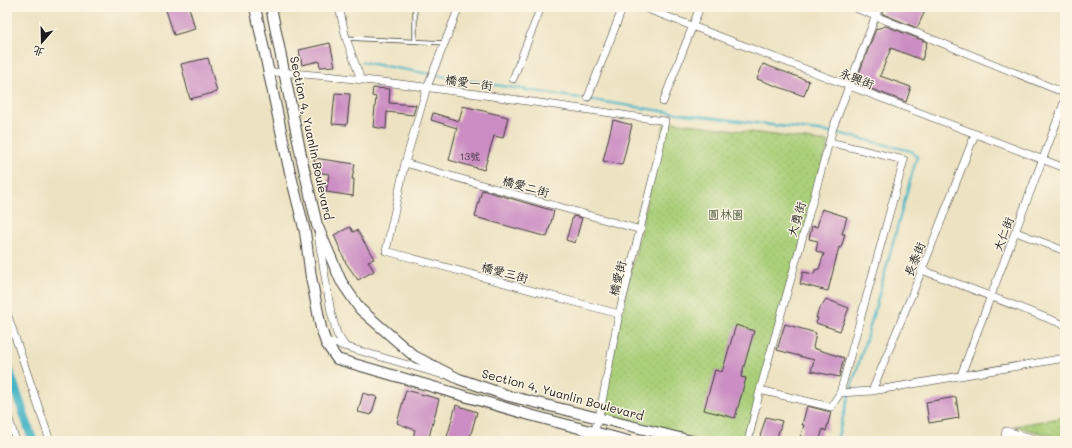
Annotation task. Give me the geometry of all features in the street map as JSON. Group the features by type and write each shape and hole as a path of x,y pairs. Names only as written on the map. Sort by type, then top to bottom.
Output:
{"main road":[{"path":"255,7 288,164 305,232 321,328 326,341 337,360 530,415 592,436 628,441"},
{"name":"Section 4, Yuanlin Boulevard","path":"271,7 283,73 317,225 341,282 360,309 414,356 459,379 508,396 599,417 692,441"}],"street":[{"path":"339,7 346,38 361,80"},
{"path":"405,163 429,84 459,7"},
{"path":"513,79 541,7"},
{"path":"588,97 623,7"},
{"name":"永興街","path":"642,7 1065,168"},
{"path":"663,102 700,7"},
{"path":"853,7 1065,93"},
{"name":"大勇街","path":"748,441 760,390 833,128 879,7"},
{"name":"橋愛一街","path":"269,72 429,84 665,121"},
{"name":"大仁街","path":"962,376 1065,100"},
{"name":"橋愛街","path":"592,436 599,417 619,314 641,230 665,121"},
{"name":"長泰街","path":"872,391 922,270 974,134"},
{"path":"760,390 831,407 842,393 904,160 830,140"},
{"name":"橋愛二街","path":"405,163 641,230"},
{"name":"橋愛三街","path":"405,163 386,251 619,314"},
{"path":"317,225 331,312 337,334 345,346"},
{"path":"1016,232 1065,251"},
{"path":"922,270 1065,325"},
{"path":"7,315 50,441"},
{"path":"326,341 459,379"},
{"path":"842,393 872,391 1065,358"},
{"path":"7,413 16,441"},
{"path":"1004,441 1006,431 1043,441"}],"lane":[{"path":"415,7 415,41"},
{"path":"346,38 446,42"}],"green space":[{"name":"圓林園","path":"665,121 829,142 748,441 692,441 599,417"},
{"path":"1065,417 1065,439 1014,426"}],"building":[{"path":"165,7 189,7 195,29 174,35"},
{"path":"884,7 920,7 926,9 917,28 883,14 882,12"},
{"path":"886,26 927,42 922,60 891,48 880,76 911,87 906,102 858,84 856,81 876,29"},
{"path":"330,43 335,66 320,67 319,61 302,65 299,50"},
{"path":"208,58 217,92 190,99 181,64"},
{"path":"763,64 809,81 804,96 757,79"},
{"path":"373,88 390,89 389,103 416,105 413,115 387,112 386,129 373,127 376,97 372,96"},
{"path":"335,93 350,94 347,125 332,124"},
{"path":"463,106 508,117 503,138 494,136 484,170 449,160 457,128 431,120 433,113 459,121"},
{"path":"613,120 632,125 622,165 603,161"},
{"path":"314,158 355,164 352,179 354,179 353,196 326,192 329,174 316,172"},
{"path":"482,190 554,211 547,237 475,217"},
{"path":"822,209 847,217 842,234 845,234 841,248 839,247 828,291 800,284 803,272 814,274 815,270 819,269 824,254 816,251 818,241 809,239 812,226 817,227"},
{"path":"573,216 582,218 575,243 566,240"},
{"path":"350,227 353,232 357,230 374,259 368,261 374,271 358,280 346,263 334,235"},
{"path":"826,299 849,308 840,331 816,323 818,311"},
{"path":"785,324 816,333 813,348 844,358 839,377 811,371 814,360 777,350"},
{"path":"736,325 754,331 741,377 746,378 735,418 704,410 715,370 722,372"},
{"path":"406,390 439,399 428,441 412,441 415,430 397,423"},
{"path":"363,393 377,397 371,415 358,412"},
{"path":"956,397 959,418 929,423 926,402"},
{"path":"456,405 477,412 469,441 461,441 447,437"},
{"path":"807,406 831,412 826,431 823,429 819,441 799,441 804,425 802,425"},
{"path":"766,417 782,421 776,441 759,440"}],"waterway":[{"path":"362,62 464,80 662,111 842,134 911,151 917,157 837,441"},
{"path":"7,364 33,441"}]}
